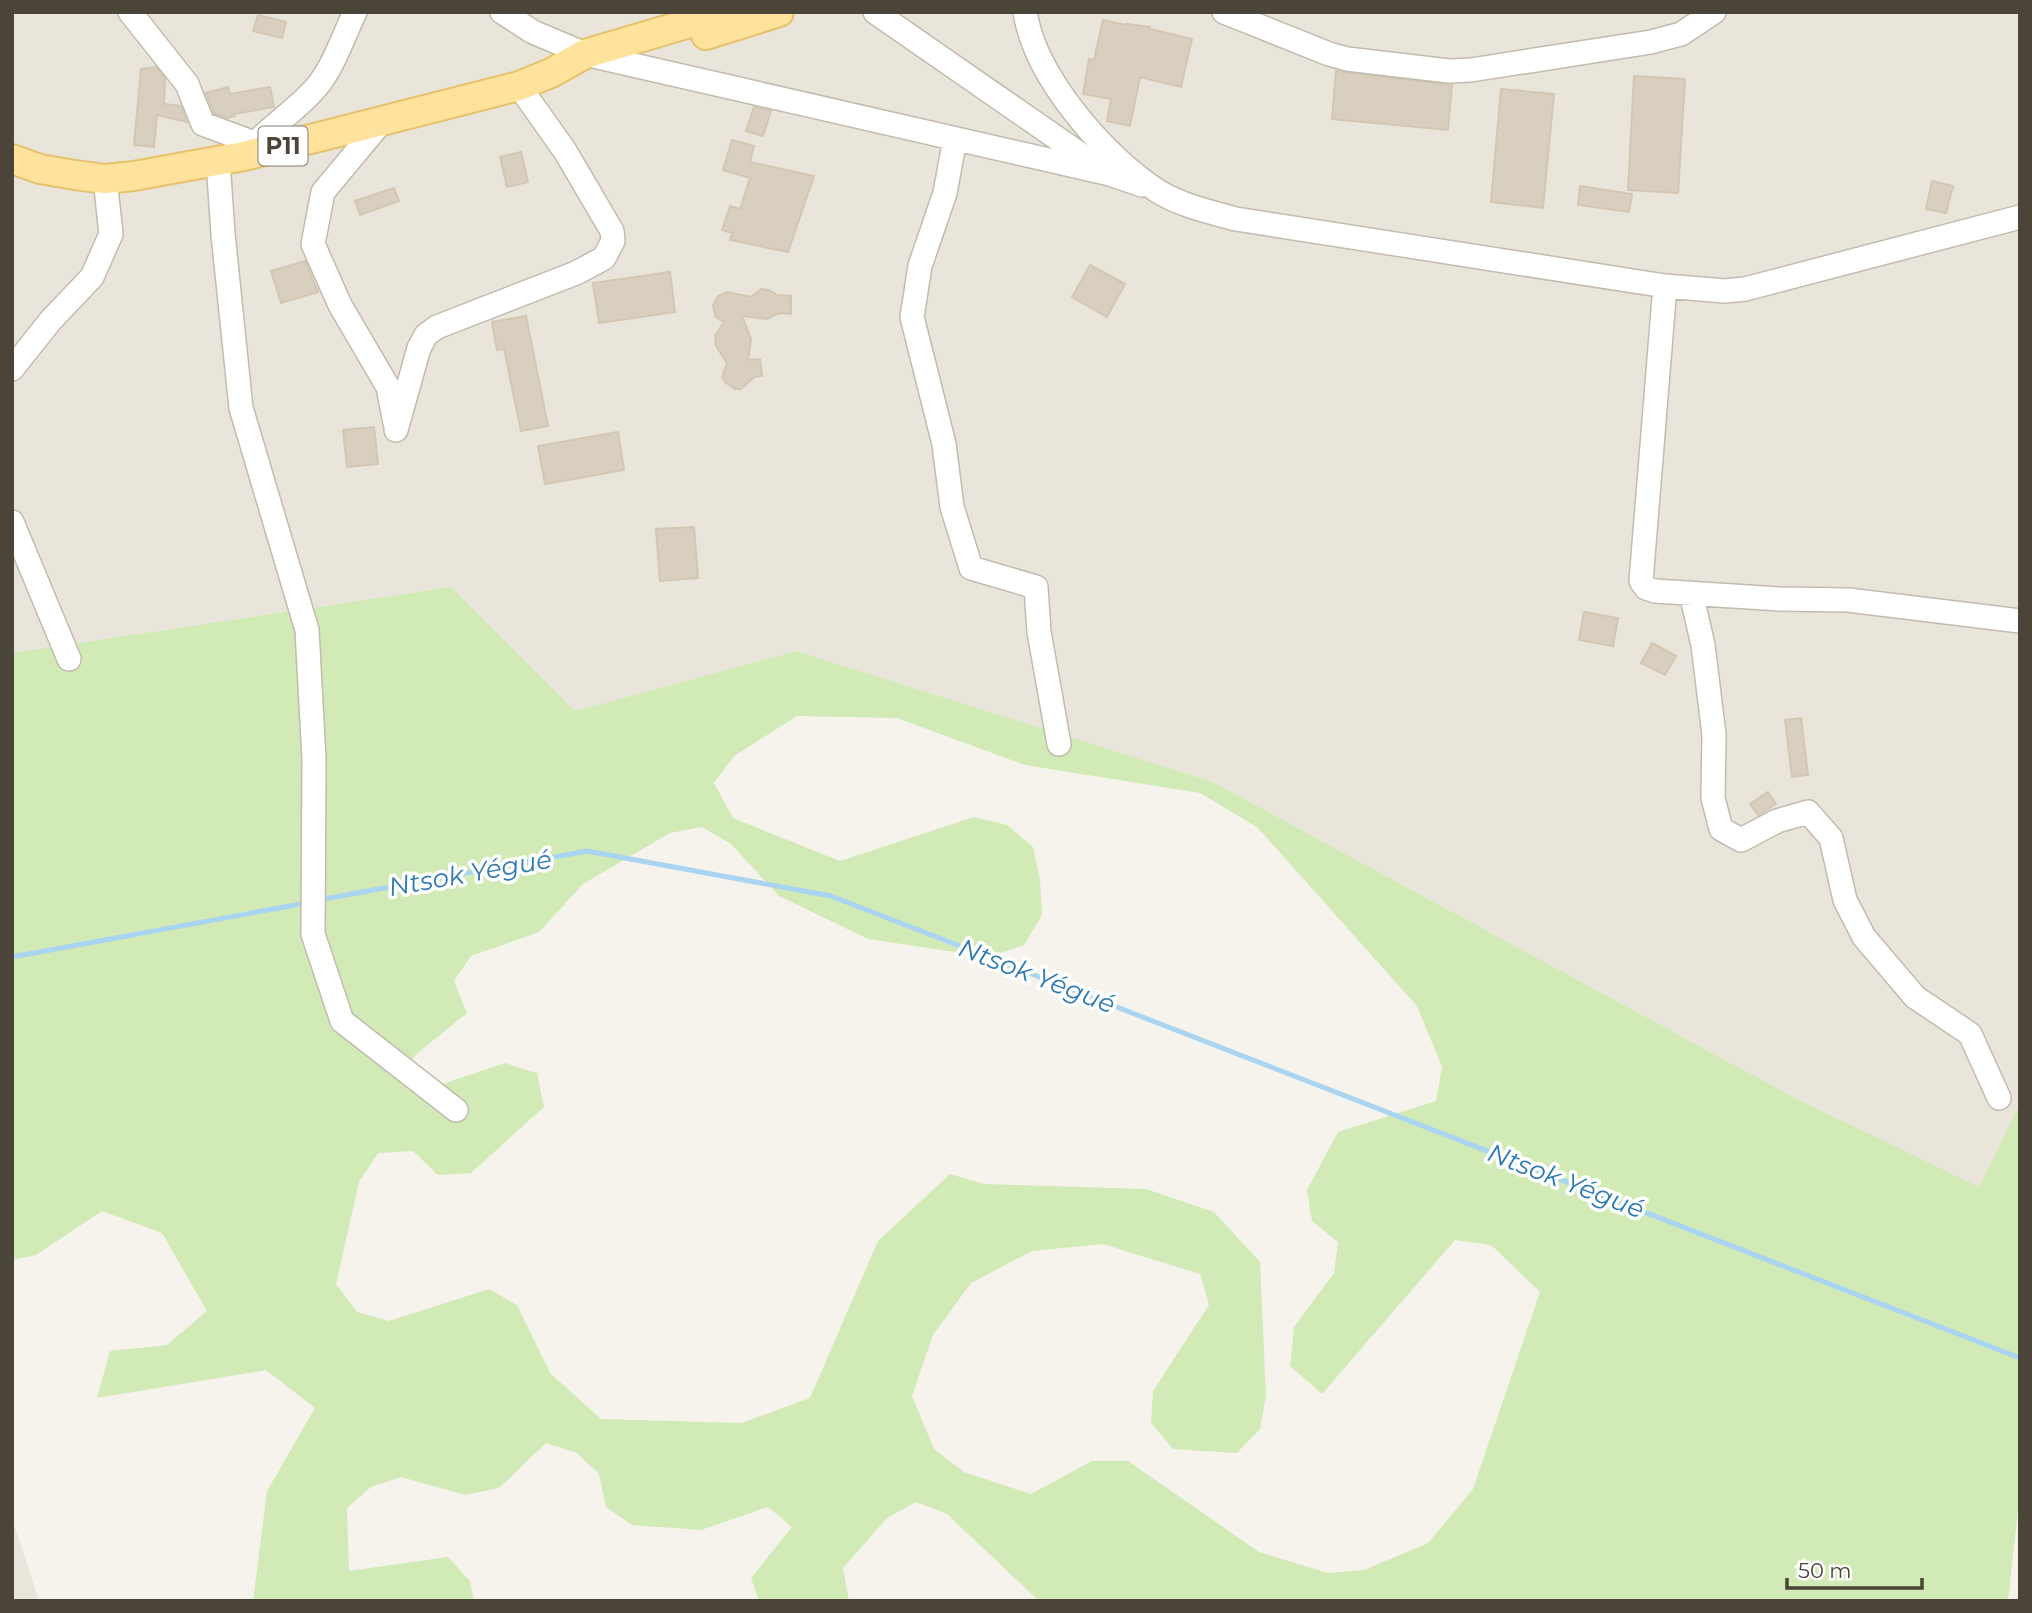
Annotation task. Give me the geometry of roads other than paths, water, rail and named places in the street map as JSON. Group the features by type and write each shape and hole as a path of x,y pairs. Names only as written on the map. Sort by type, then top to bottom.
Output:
{"main road":[{"name":"P11","path":"12,159 40,169 105,179 135,176 519,86 551,73 585,54 727,12"},
{"name":"P11","path":"551,73 618,61 779,12"}],"street":[{"path":"130,12 187,84 203,124 239,153"},
{"path":"355,12 323,78 312,93 239,153 223,234 241,408 307,631 314,759 313,934 342,1021 456,1110"},
{"path":"502,12 533,32 585,54 1110,174 1195,208 1236,219 1665,286 1725,291 1745,289 2020,217"},
{"path":"875,12 1110,174"},
{"path":"1024,12 1040,60 1058,90 1119,159 1157,191"},
{"path":"1224,12 1338,56 1449,71 1651,43 1681,34 1714,12"},
{"path":"383,120 323,192 313,244 340,305 388,387 396,429 415,359 426,335 437,327 576,273 604,258 613,241 612,231 583,179 519,86"},
{"path":"955,139 945,193 920,266 912,317 944,444 952,507 971,568 1036,587 1039,632 1059,744"},
{"path":"12,369 51,320 92,277 111,234 105,179"},
{"path":"1665,286 1641,581 1646,588 1656,591 1848,600 2020,621"},
{"path":"12,522 69,659"},
{"path":"1691,593 1703,645 1714,735 1713,798 1721,829 1741,840 1777,821 1808,812 1831,838 1845,900 1864,937 1915,997 1970,1034 1999,1098"}],"waterway":[{"name":"Ntsok Yégué","path":"319,900 587,851 831,896 2020,1358"},
{"name":"Ntsok Yégué","path":"12,957 306,903"}]}
